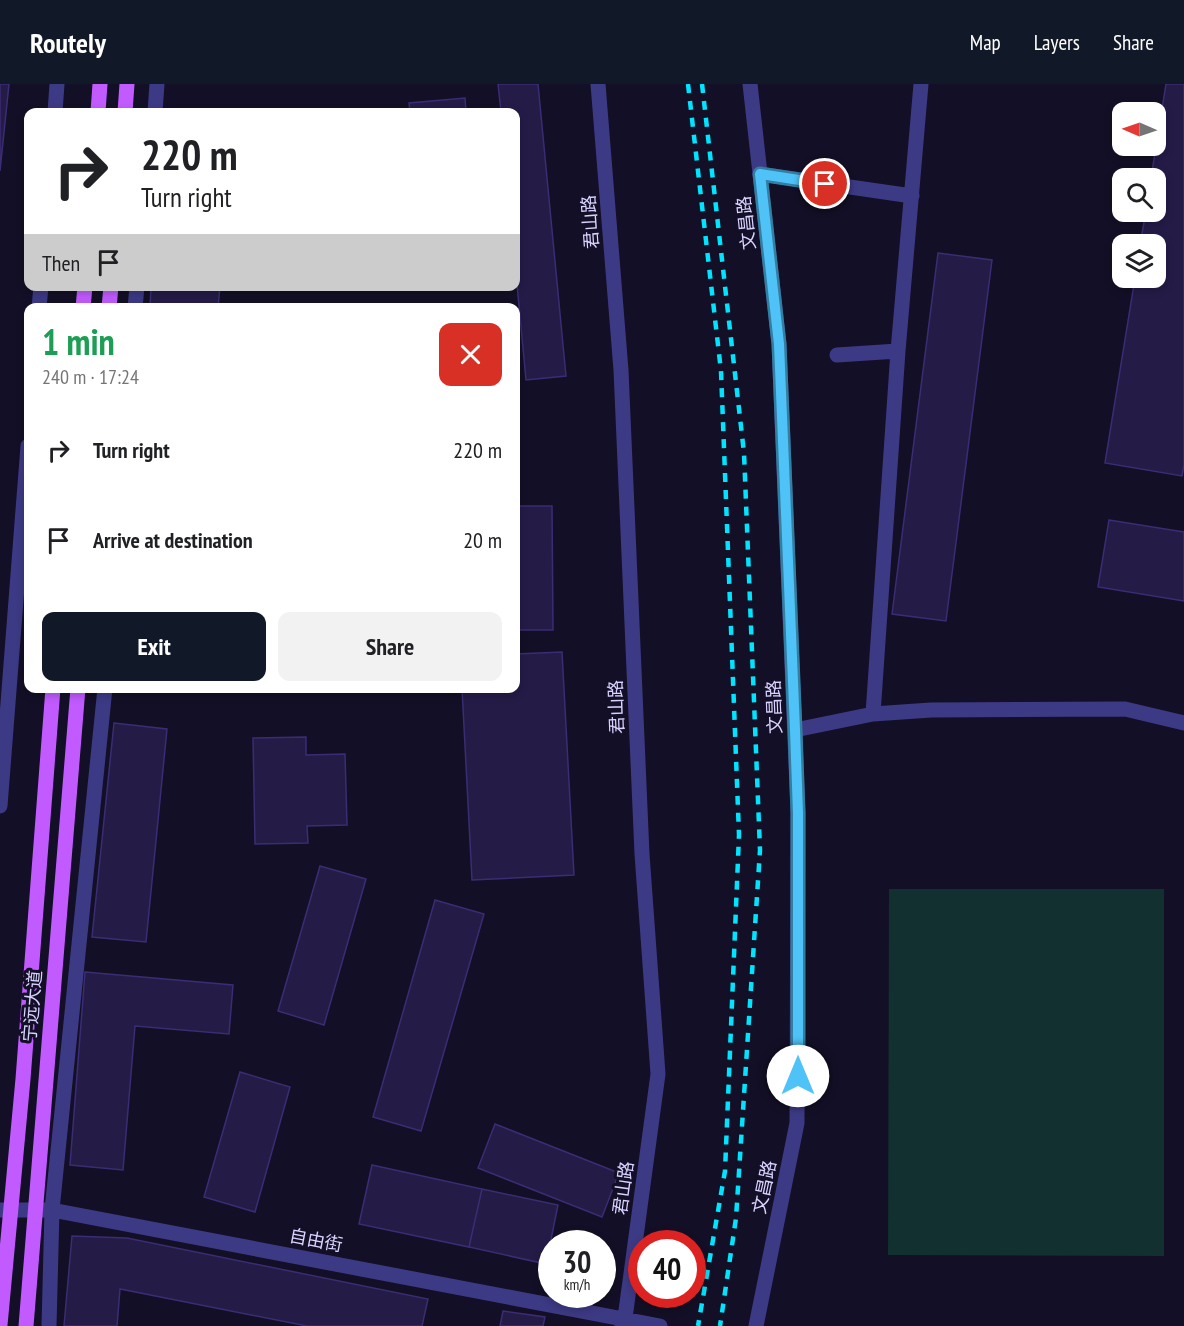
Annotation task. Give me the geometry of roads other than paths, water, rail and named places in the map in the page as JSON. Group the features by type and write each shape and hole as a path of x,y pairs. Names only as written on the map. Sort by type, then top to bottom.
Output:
{"main road":[{"path":"98,108 100,84"},
{"path":"125,108 127,84"},
{"name":"宁远大道","path":"0,1325 5,1210 24,1067 53,693"},
{"name":"宁远大道","path":"26,1326 78,693"}],"street":[{"path":"55,108 57,84"},
{"path":"154,108 157,84"},
{"name":"君山路","path":"598,84 621,370 642,854 658,1074 623,1322"},
{"name":"文昌路","path":"750,84 779,344 798,813 797,1123 756,1326"},
{"path":"873,714 898,351 921,84"},
{"path":"760,174 912,196"},
{"path":"837,355 898,351"},
{"path":"0,806 24,497"},
{"path":"50,1326 52,1210 104,693"},
{"path":"795,730 873,714 931,710 1125,709 1184,723"},
{"name":"自由街","path":"5,1210 52,1210 623,1322 660,1326"}],"railway":[{"path":"688,84 721,371 739,835 725,1171 698,1326"},
{"path":"702,84 744,453 760,850 736,1218 720,1326"}]}
